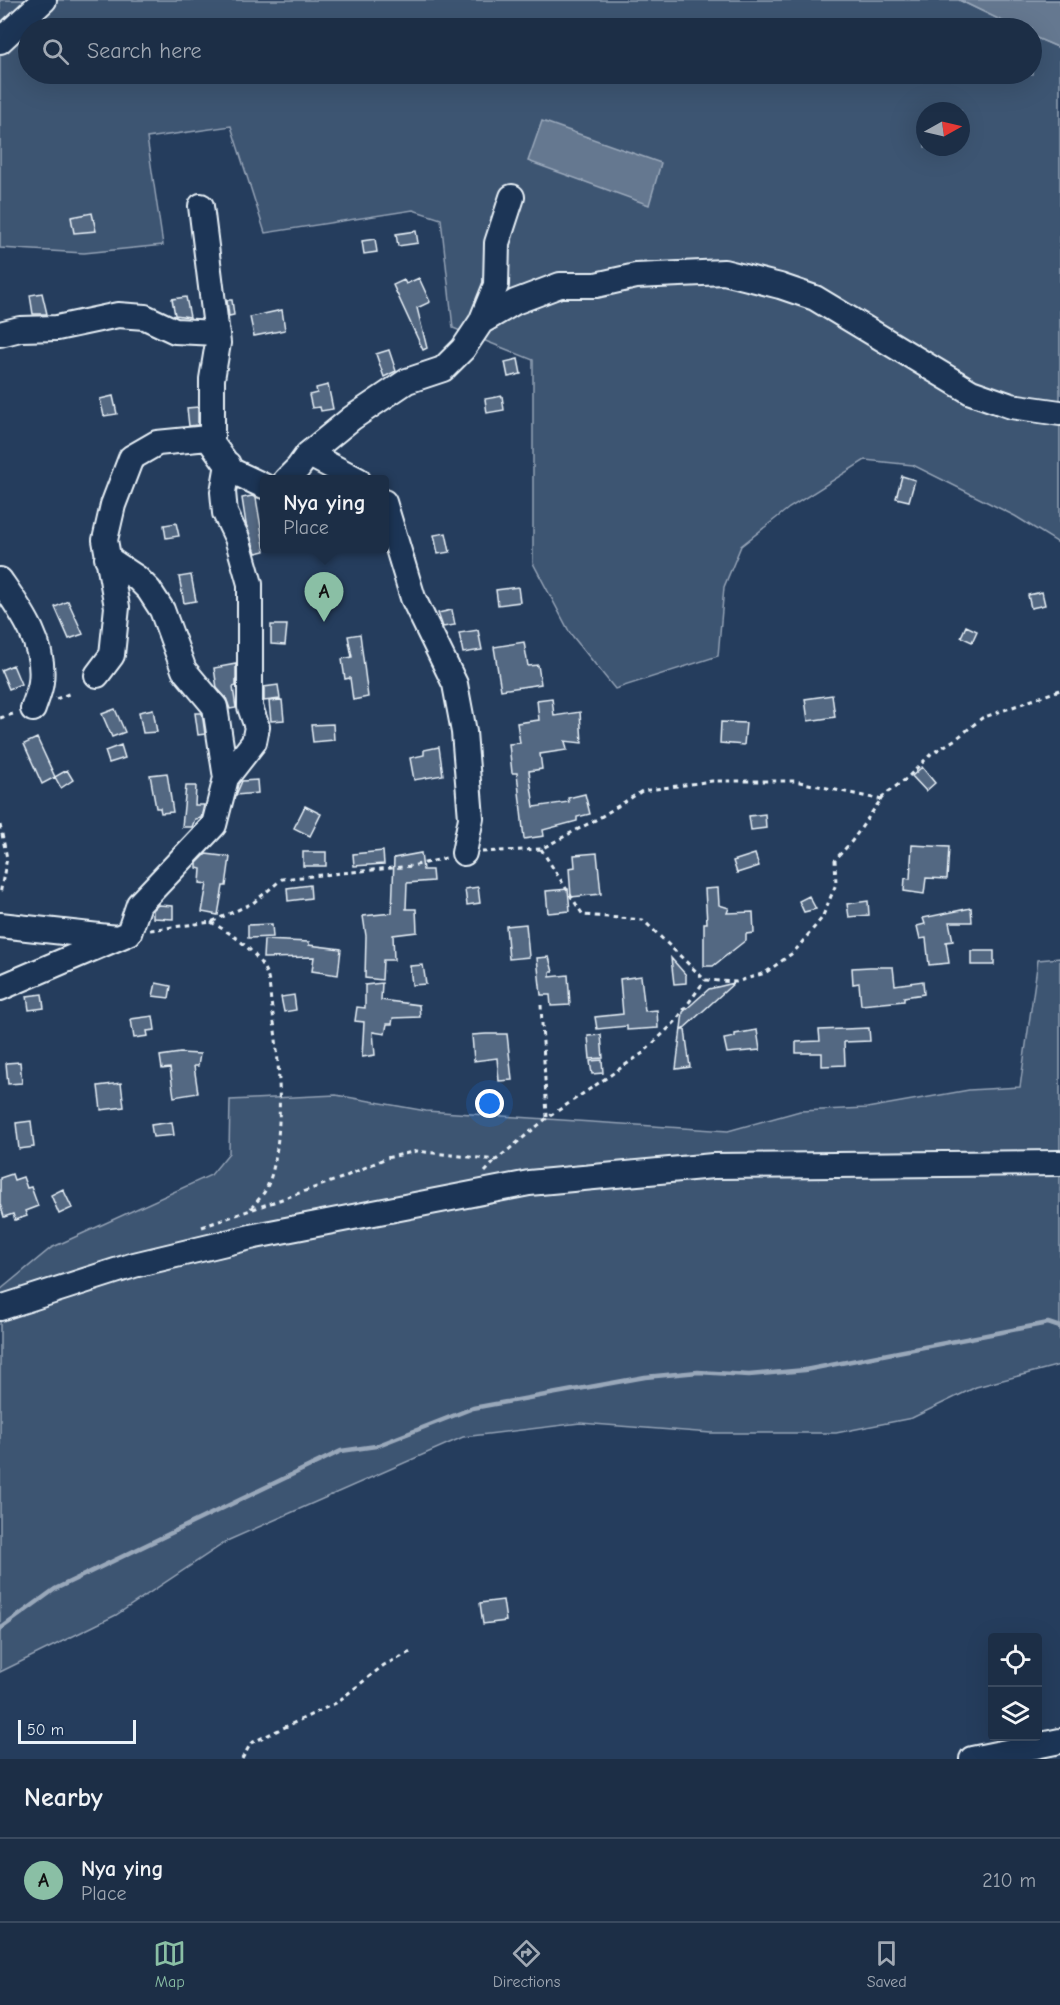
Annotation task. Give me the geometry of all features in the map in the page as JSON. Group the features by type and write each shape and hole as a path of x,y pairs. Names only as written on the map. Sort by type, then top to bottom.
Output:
{"street":[{"path":"25,18 44,0"},
{"path":"0,41 18,24"},
{"path":"291,475 308,454 352,418 407,381 443,369 463,349 481,322 496,285 497,243 512,197"},
{"path":"201,206 218,343 212,379 212,442"},
{"path":"481,322 515,302 560,285 596,285 636,276 724,272 815,298 971,392 1011,406 1060,412"},
{"path":"0,334 20,328 57,328 118,315 145,317 175,331 217,333"},
{"path":"97,675 112,656 117,607 105,540 113,505 131,458 157,443 208,438 232,471 260,484"},
{"path":"308,454 348,475"},
{"path":"226,778 254,742 256,727 249,707 250,584 237,538 225,513 224,492 228,464"},
{"path":"389,519 413,598 454,684 464,732 471,818 464,853"},
{"path":"0,988 124,936 140,904 214,825 226,778 215,707 184,670 162,610 149,590 137,578 107,558"},
{"path":"0,580 31,628 40,659 41,681 33,709"},
{"path":"0,925 124,936"},
{"path":"0,1308 134,1265 244,1239 529,1183 713,1166 1060,1163"},
{"path":"972,1759 1060,1741"}],"path":[{"path":"541,849 583,915 643,920 705,980 736,982 765,973 794,952 822,918 836,884 835,860 852,842 882,800 931,754 956,739 982,718 1060,690"},
{"path":"124,936 193,922 211,922 253,903 282,879 412,866 464,853 541,849 599,818 642,791 712,781 795,781 882,800"},
{"path":"0,825 7,858 0,894"},
{"path":"211,922 234,936 250,951 267,975 274,1021 279,1083 279,1138 266,1189 248,1213 342,1178 386,1158 417,1151 496,1160 547,1118 643,1053 675,1022 705,980"},
{"path":"541,1005 547,1118"},
{"path":"242,1759 251,1743 336,1703 384,1665 411,1652"}],"shaded area":[{"path":"0,0 959,0 996,18 18,18 18,84 1042,84 1042,40 1060,48 1060,544 1015,516 913,465 865,460 789,508 741,546 724,587 718,656 615,689 570,633 533,563 533,360 453,328 441,219 413,210 265,233 231,126 147,138 163,245 84,253 0,248"},
{"path":"959,0 1060,0 1060,48 1042,40 1042,18 996,18"},
{"path":"542,121 661,163 649,205 528,161"},
{"path":"1060,958 1060,1365 976,1387 912,1418 836,1433 711,1433 580,1423 463,1437 229,1540 116,1615 0,1672 0,1290 51,1248 211,1175 229,1153 230,1100 336,1095 426,1111 728,1131 800,1111 867,1108 969,1090 1020,1087 1038,960"}],"building":[{"path":"92,213 96,231 74,233 71,217"},
{"path":"416,231 418,243 398,246 396,234"},
{"path":"375,239 377,252 364,254 362,241"},
{"path":"419,278 430,302 417,308 427,348 423,350 393,285 404,280 406,284"},
{"path":"42,293 47,314 33,314 30,295"},
{"path":"186,297 190,317 175,315 172,299"},
{"path":"227,300 232,300 234,315 229,316"},
{"path":"282,310 285,330 254,336 250,317"},
{"path":"389,350 396,371 384,377 376,354"},
{"path":"518,359 521,374 508,377 505,362"},
{"path":"328,385 333,409 321,411 320,407 312,408 309,395 317,393 316,388"},
{"path":"113,396 117,414 104,416 100,399"},
{"path":"502,396 504,410 487,413 485,399"},
{"path":"198,407 198,425 189,426 187,408"},
{"path":"902,476 915,480 909,501 896,498"},
{"path":"252,496 256,498 260,522 260,552 256,553 246,524 242,498"},
{"path":"176,523 179,536 166,538 164,525"},
{"path":"446,533 450,552 438,554 434,535"},
{"path":"191,575 196,601 184,603 179,577"},
{"path":"518,587 520,602 498,605 496,590"},
{"path":"1042,592 1045,605 1031,608 1028,595"},
{"path":"68,601 83,634 69,639 55,607"},
{"path":"452,610 455,625 443,627 438,613"},
{"path":"271,625 287,625 285,645 271,644"},
{"path":"966,626 977,631 972,642 961,637"},
{"path":"478,630 482,650 463,653 459,633"},
{"path":"360,634 368,697 353,700 350,678 345,679 342,659 352,657 348,636"},
{"path":"524,642 528,666 538,665 541,684 501,690 494,647"},
{"path":"236,664 236,686 233,687 236,708 230,709 226,698 217,688 214,668"},
{"path":"13,665 21,684 9,689 1,670"},
{"path":"278,685 280,699 264,701 264,687"},
{"path":"832,695 835,717 808,721 805,699"},
{"path":"552,698 554,716 580,712 582,743 565,741 567,750 540,754 542,769 529,771 534,807 569,802 568,798 585,794 590,814 577,817 577,821 543,830 544,836 524,839 517,773 512,773 509,744 520,743 517,723 539,720 537,700"},
{"path":"282,700 284,720 271,721 269,701"},
{"path":"115,709 125,732 112,737 102,714"},
{"path":"153,709 157,732 143,733 139,712"},
{"path":"195,713 202,713 205,734 198,735"},
{"path":"721,722 746,723 744,745 720,743"},
{"path":"333,724 334,740 313,742 311,725"},
{"path":"37,738 55,777 42,784 24,744"},
{"path":"121,745 125,758 109,763 105,751"},
{"path":"439,747 443,775 414,780 410,758 424,755 424,750"},
{"path":"922,767 935,783 926,791 912,776"},
{"path":"67,770 73,780 61,788 55,777"},
{"path":"167,773 173,812 161,813 160,808 156,808 150,775"},
{"path":"257,780 258,793 236,795 242,781"},
{"path":"186,786 196,786 195,805 204,805 201,818 195,819 192,827 182,827"},
{"path":"305,806 321,814 310,836 294,828"},
{"path":"765,814 766,828 751,830 749,816"},
{"path":"912,845 949,847 947,879 926,878 924,894 904,891 905,878 910,879"},
{"path":"383,851 384,864 354,866 353,854"},
{"path":"303,852 326,852 326,866 303,866"},
{"path":"421,853 423,870 432,870 433,881 407,883 406,909 416,909 417,932 393,935 394,960 383,960 382,980 365,978 366,936 363,916 392,913 394,858"},
{"path":"597,853 601,894 571,897 569,868 575,867 574,855"},
{"path":"206,854 230,857 226,886 223,886 218,915 202,912 207,884 200,883 201,869 197,868 197,863"},
{"path":"755,854 759,866 737,873 733,861"},
{"path":"310,885 311,898 288,901 287,888"},
{"path":"478,887 480,903 467,905 465,889"},
{"path":"718,888 719,905 729,908 727,913 753,912 754,933 746,934 746,940 713,966 704,966 704,923 707,923 705,889"},
{"path":"568,889 570,911 548,913 546,891"},
{"path":"809,896 816,909 804,912 799,901"},
{"path":"868,901 869,915 849,917 847,904"},
{"path":"158,905 173,906 173,919 153,918 153,910"},
{"path":"971,908 972,922 949,922 953,941 946,942 949,963 929,965 926,938 920,939 917,926 925,924 923,918"},
{"path":"272,924 273,937 248,938 248,925"},
{"path":"526,924 529,957 509,959 506,926"},
{"path":"264,940 309,942 309,945 341,949 338,975 312,971 314,957 263,958"},
{"path":"971,951 994,951 994,965 971,965"},
{"path":"549,957 553,972 550,972 550,977 568,975 570,1005 551,1006 550,995 541,995 537,958"},
{"path":"671,958 686,975 686,983 674,984"},
{"path":"423,965 426,984 412,985 410,966"},
{"path":"893,967 895,985 923,981 924,994 904,997 904,1001 861,1005 859,983 853,984 852,968"},
{"path":"641,976 645,1011 657,1010 658,1028 627,1030 627,1026 597,1029 595,1017 623,1014 620,979"},
{"path":"156,983 171,986 169,998 153,996"},
{"path":"382,983 381,1000 419,1005 420,1017 393,1018 392,1024 387,1024 385,1034 373,1032 375,1055 362,1057 364,1022 355,1021 357,1007 365,1008 365,985"},
{"path":"734,983 682,1030 685,1030 690,1067 676,1069 683,1012 709,989"},
{"path":"42,994 44,1008 29,1010 27,996"},
{"path":"294,995 296,1010 284,1012 281,997"},
{"path":"153,1016 155,1030 147,1031 148,1036 134,1038 131,1019"},
{"path":"869,1028 870,1041 844,1042 845,1065 822,1066 822,1053 796,1053 796,1042 820,1041 819,1030"},
{"path":"757,1030 760,1050 727,1053 724,1039 735,1037 735,1034"},
{"path":"507,1034 512,1080 499,1081 497,1058 474,1061 472,1035"},
{"path":"601,1035 603,1058 590,1059 588,1036"},
{"path":"180,1053 200,1054 198,1066 194,1066 198,1093 174,1097 170,1068 162,1069 160,1056"},
{"path":"602,1060 603,1073 592,1074 590,1061"},
{"path":"20,1062 22,1083 8,1084 6,1063"},
{"path":"121,1083 124,1107 101,1110 98,1086"},
{"path":"31,1121 34,1147 19,1149 16,1123"},
{"path":"172,1122 174,1135 153,1137 151,1125"},
{"path":"12,1174 14,1180 23,1177 27,1188 31,1187 38,1206 25,1211 27,1216 15,1220 13,1214 4,1217 0,1204 0,1178"},
{"path":"63,1189 72,1208 59,1214 51,1195"},
{"path":"503,1600 506,1621 483,1624 480,1603"}],"waterway":[{"path":"0,1629 55,1589 341,1451 376,1446 473,1408 645,1377 698,1372 749,1375 805,1370 1048,1323 1060,1327"}],"place":[{"name":"Nya ying","path":"324,622"}]}
